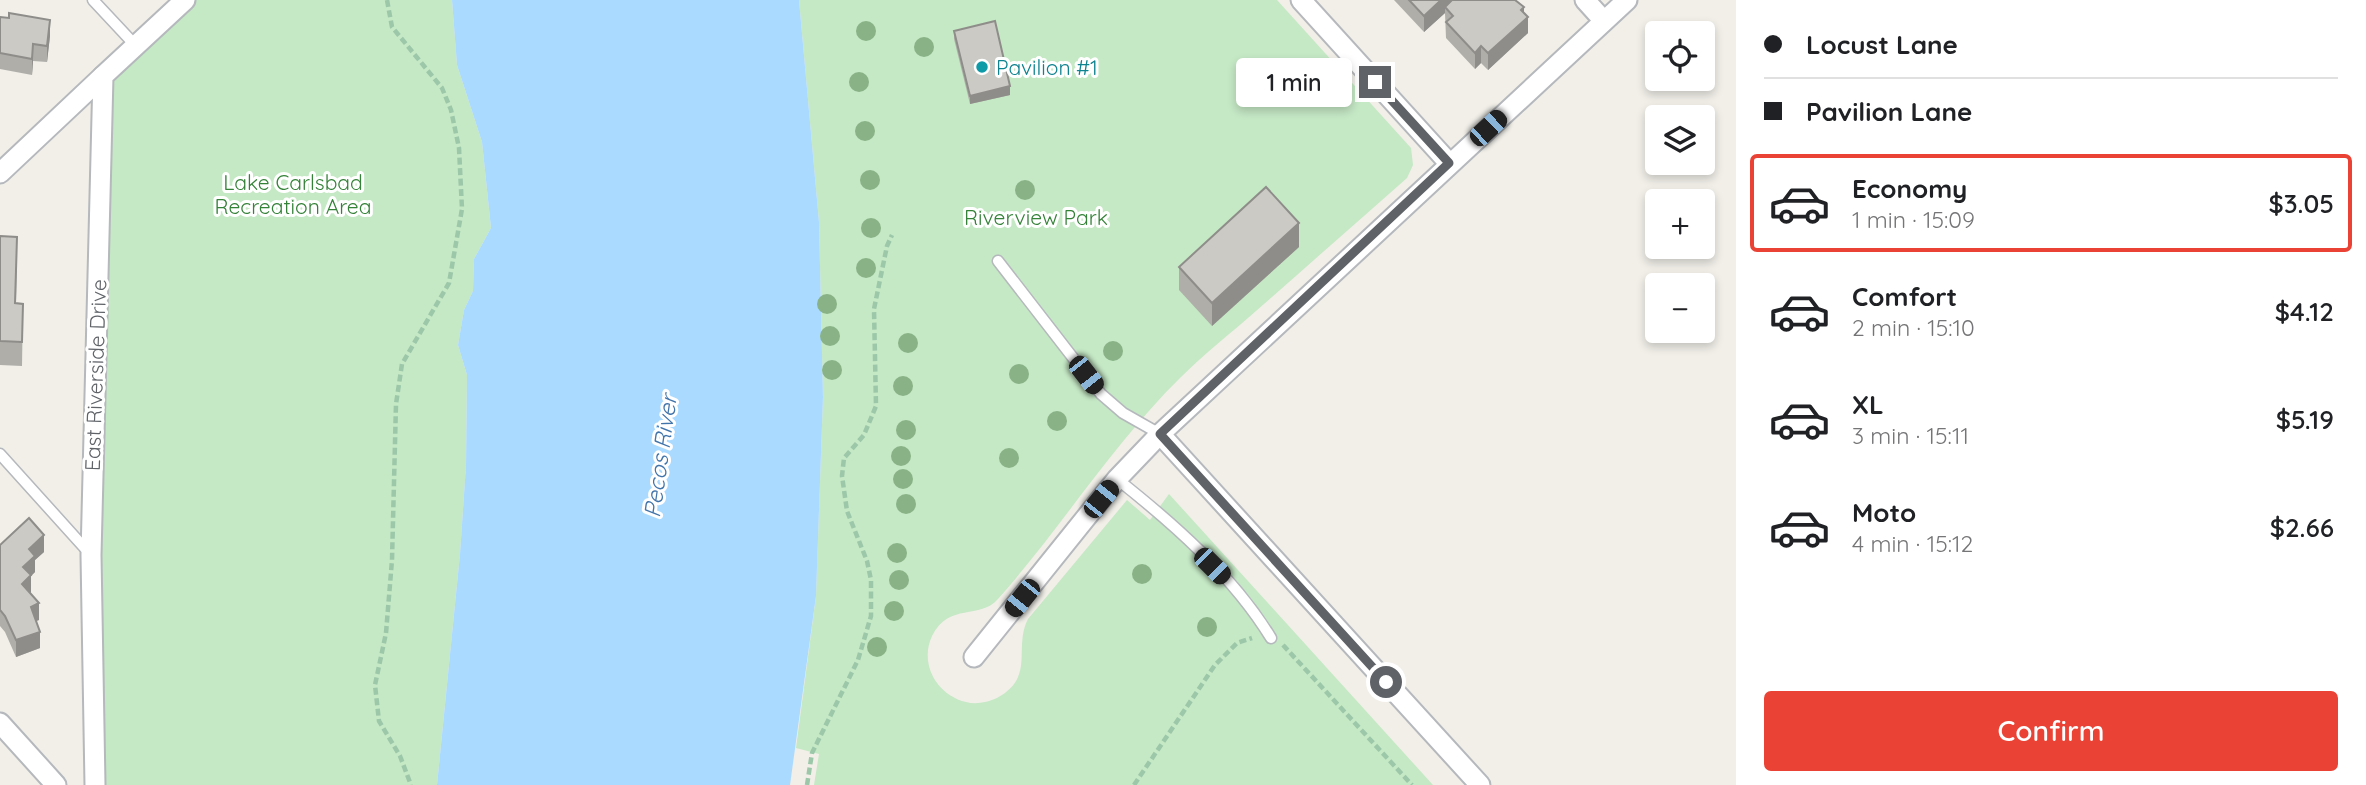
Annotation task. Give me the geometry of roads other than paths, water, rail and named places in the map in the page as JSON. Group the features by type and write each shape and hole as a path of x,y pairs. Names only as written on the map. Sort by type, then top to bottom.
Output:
{"street":[{"path":"0,173 185,0"},
{"path":"1301,0 1449,163"},
{"path":"1585,0 1604,21"},
{"path":"974,657 1117,479 1160,434 1627,0"},
{"name":"East Riverside Drive","path":"95,785 91,555 103,76"},
{"path":"1160,434 1480,785"},
{"path":"0,723 56,785"}],"lane":[{"path":"93,0 136,46"},
{"path":"998,261 1101,394 1123,413 1160,434"},
{"path":"0,454 91,555"},
{"path":"1117,479 1157,511 1251,605 1271,638"}],"water":[{"name":"Pecos River","path":"452,0 799,0 819,222 823,397 816,596 790,785 437,785 466,465 467,375 458,345 464,310 473,291 474,259 491,228 482,142 457,65"}],"place":[{"name":"Pavilion #1","path":"982,67"}],"park label":[{"name":"Lake Carlsbad Recreation Area","path":"293,194"},
{"name":"Riverview Park","path":"1036,217"}]}
